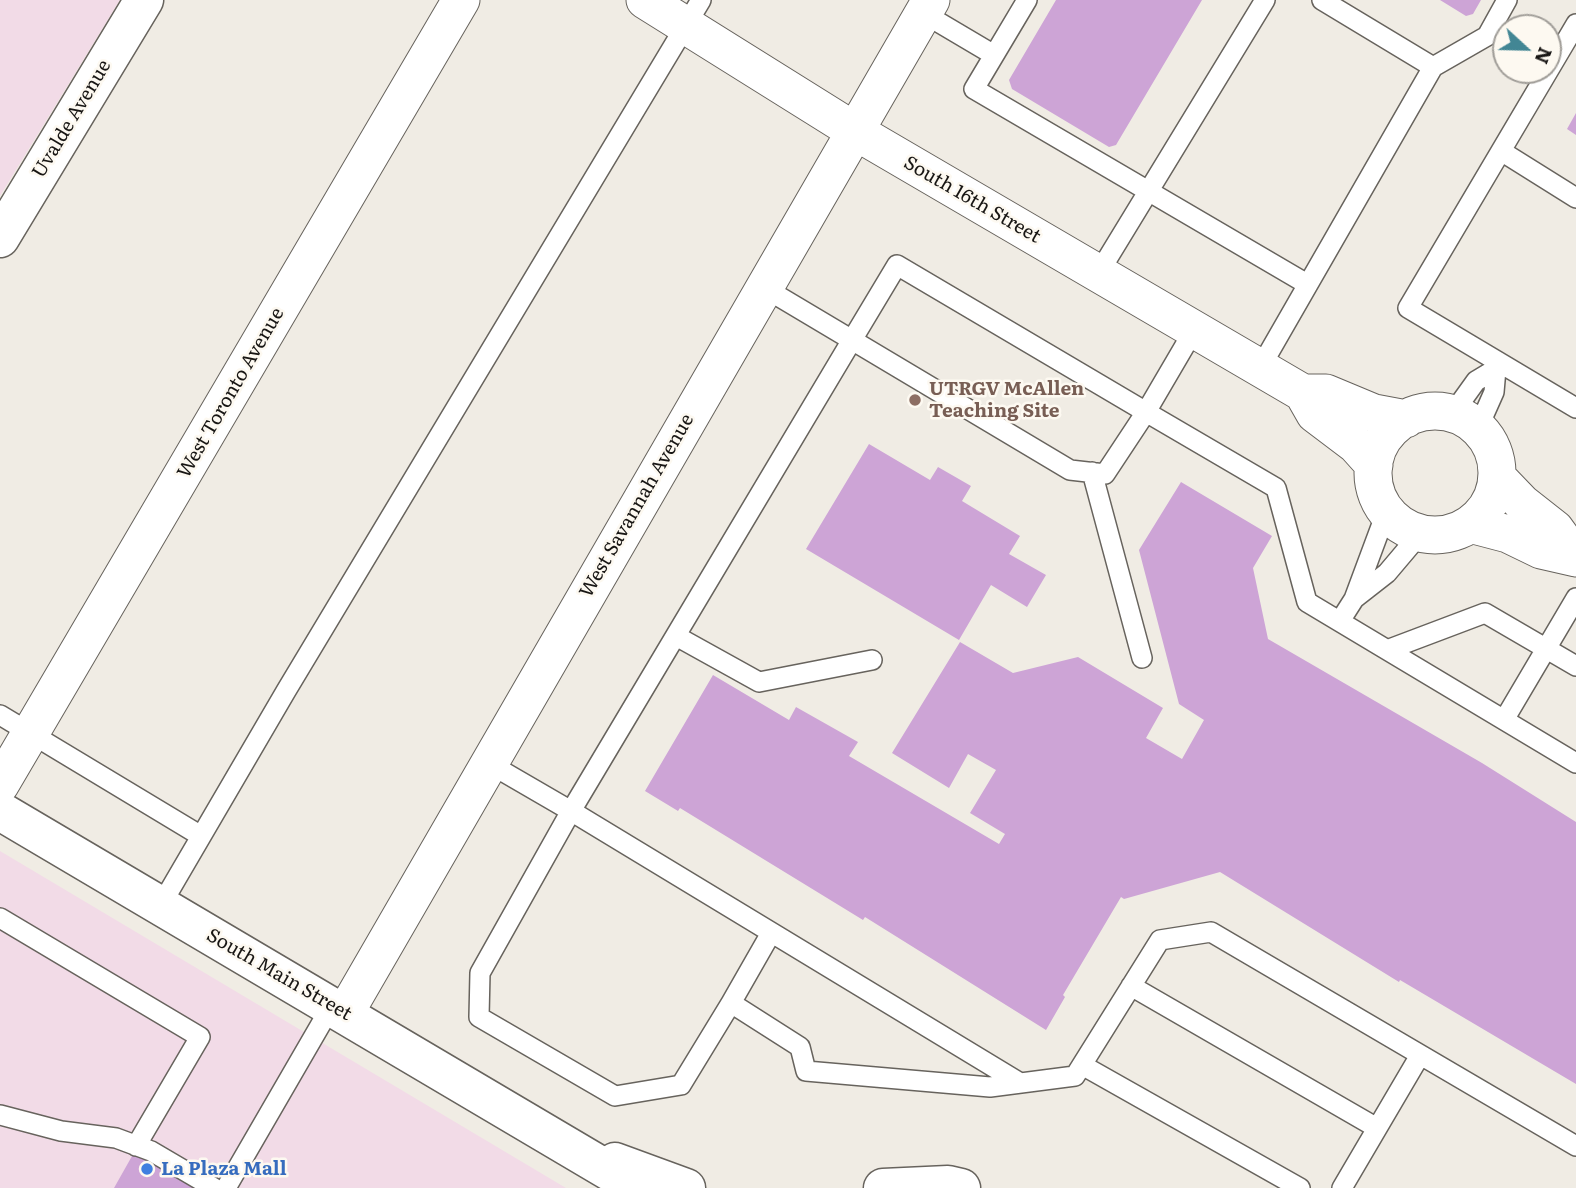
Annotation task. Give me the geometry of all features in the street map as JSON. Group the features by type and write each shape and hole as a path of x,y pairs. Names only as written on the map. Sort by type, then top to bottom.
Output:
{"street":[{"name":"Uvalde Avenue","path":"0,238 144,0"},
{"name":"West Toronto Avenue","path":"0,785 15,724 461,0"},
{"name":"South 16th Street","path":"645,0 693,13 853,130 1303,393"},
{"name":"West Savannah Avenue","path":"338,1009 490,764 853,130 927,6"},
{"path":"1374,466 1356,445 1315,414 1303,393 1326,393 1374,413 1405,419 1434,411 1465,421 1493,450 1497,477 1489,504 1470,524 1440,536 1420,534 1402,526 1386,513 1377,495 1374,466 1385,437 1405,419"},
{"path":"1497,477 1522,503 1555,529 1576,558"},
{"path":"1470,524 1501,531 1541,550 1576,558"},
{"name":"South Main Street","path":"0,811 638,1188"},
{"name":"South Main Street","path":"558,1140 686,1188"},
{"path":"883,1188 948,1185 961,1188"}],"lane":[{"path":"1027,0 974,89 1307,284"},
{"path":"1098,274 1265,0"},
{"path":"1322,0 1433,66"},
{"path":"1260,368 1433,66 1487,36 1507,0"},
{"path":"927,6 994,55"},
{"path":"161,905 693,13"},
{"path":"1576,24 1408,308 1498,365 1576,408"},
{"path":"1501,151 1576,198"},
{"path":"771,933 681,1085 615,1096 479,1017 480,973 571,811 897,265 1276,488 1307,602 1576,763"},
{"path":"763,287 1070,470 1105,474 1146,412 1194,330"},
{"path":"1465,421 1494,392 1498,365"},
{"path":"1465,421 1476,381 1498,365"},
{"path":"1092,472 1142,658"},
{"path":"1340,621 1354,599 1386,513"},
{"path":"1354,599 1387,573 1420,534"},
{"path":"1504,720 1576,598"},
{"path":"1387,650 1485,613 1576,666"},
{"path":"676,636 759,682 872,660"},
{"path":"15,724 201,836"},
{"path":"490,764 1020,1083"},
{"path":"0,918 200,1037 136,1146"},
{"path":"731,1003 800,1047 806,1071 990,1087 1075,1076 1160,940 1211,932 1419,1057 1576,1146"},
{"path":"1131,986 1377,1128"},
{"path":"226,1188 338,1009"},
{"path":"1342,1188 1419,1057"},
{"path":"1082,1065 1300,1188"},
{"path":"0,1115 61,1131 116,1138 214,1188"}],"shaded area":[{"path":"0,0 120,0 0,196"},
{"path":"0,851 566,1188 0,1188"}],"building":[{"path":"1056,0 1202,0 1116,145 1109,147 1012,89 1009,80"},
{"path":"1440,0 1481,0 1473,14 1466,16"},
{"path":"1576,113 1576,135 1567,129"},
{"path":"869,444 930,480 938,467 971,486 962,501 1020,536 1009,554 1046,575 1027,607 991,585 959,640 806,549"},
{"path":"1181,482 1272,536 1253,568 1268,639 1482,763 1576,822 1576,1084 1400,980 1399,982 1220,872 1124,899 1121,897 1063,995 1065,997 1046,1030 865,917 863,920 680,808 678,811 645,791 713,675 789,720 796,707 858,742 849,756 999,844 1005,834 970,813 996,770 968,754 949,788 892,753 960,642 1013,673 1078,657 1163,708 1146,738 1182,759 1204,720 1179,704 1139,550"},
{"name":"La Plaza Mall","path":"136,1149 201,1188 114,1188"}],"place":[{"name":"UTRGV McAllen Teaching Site","path":"915,400"},
{"name":"La Plaza Mall","path":"147,1169"}]}
